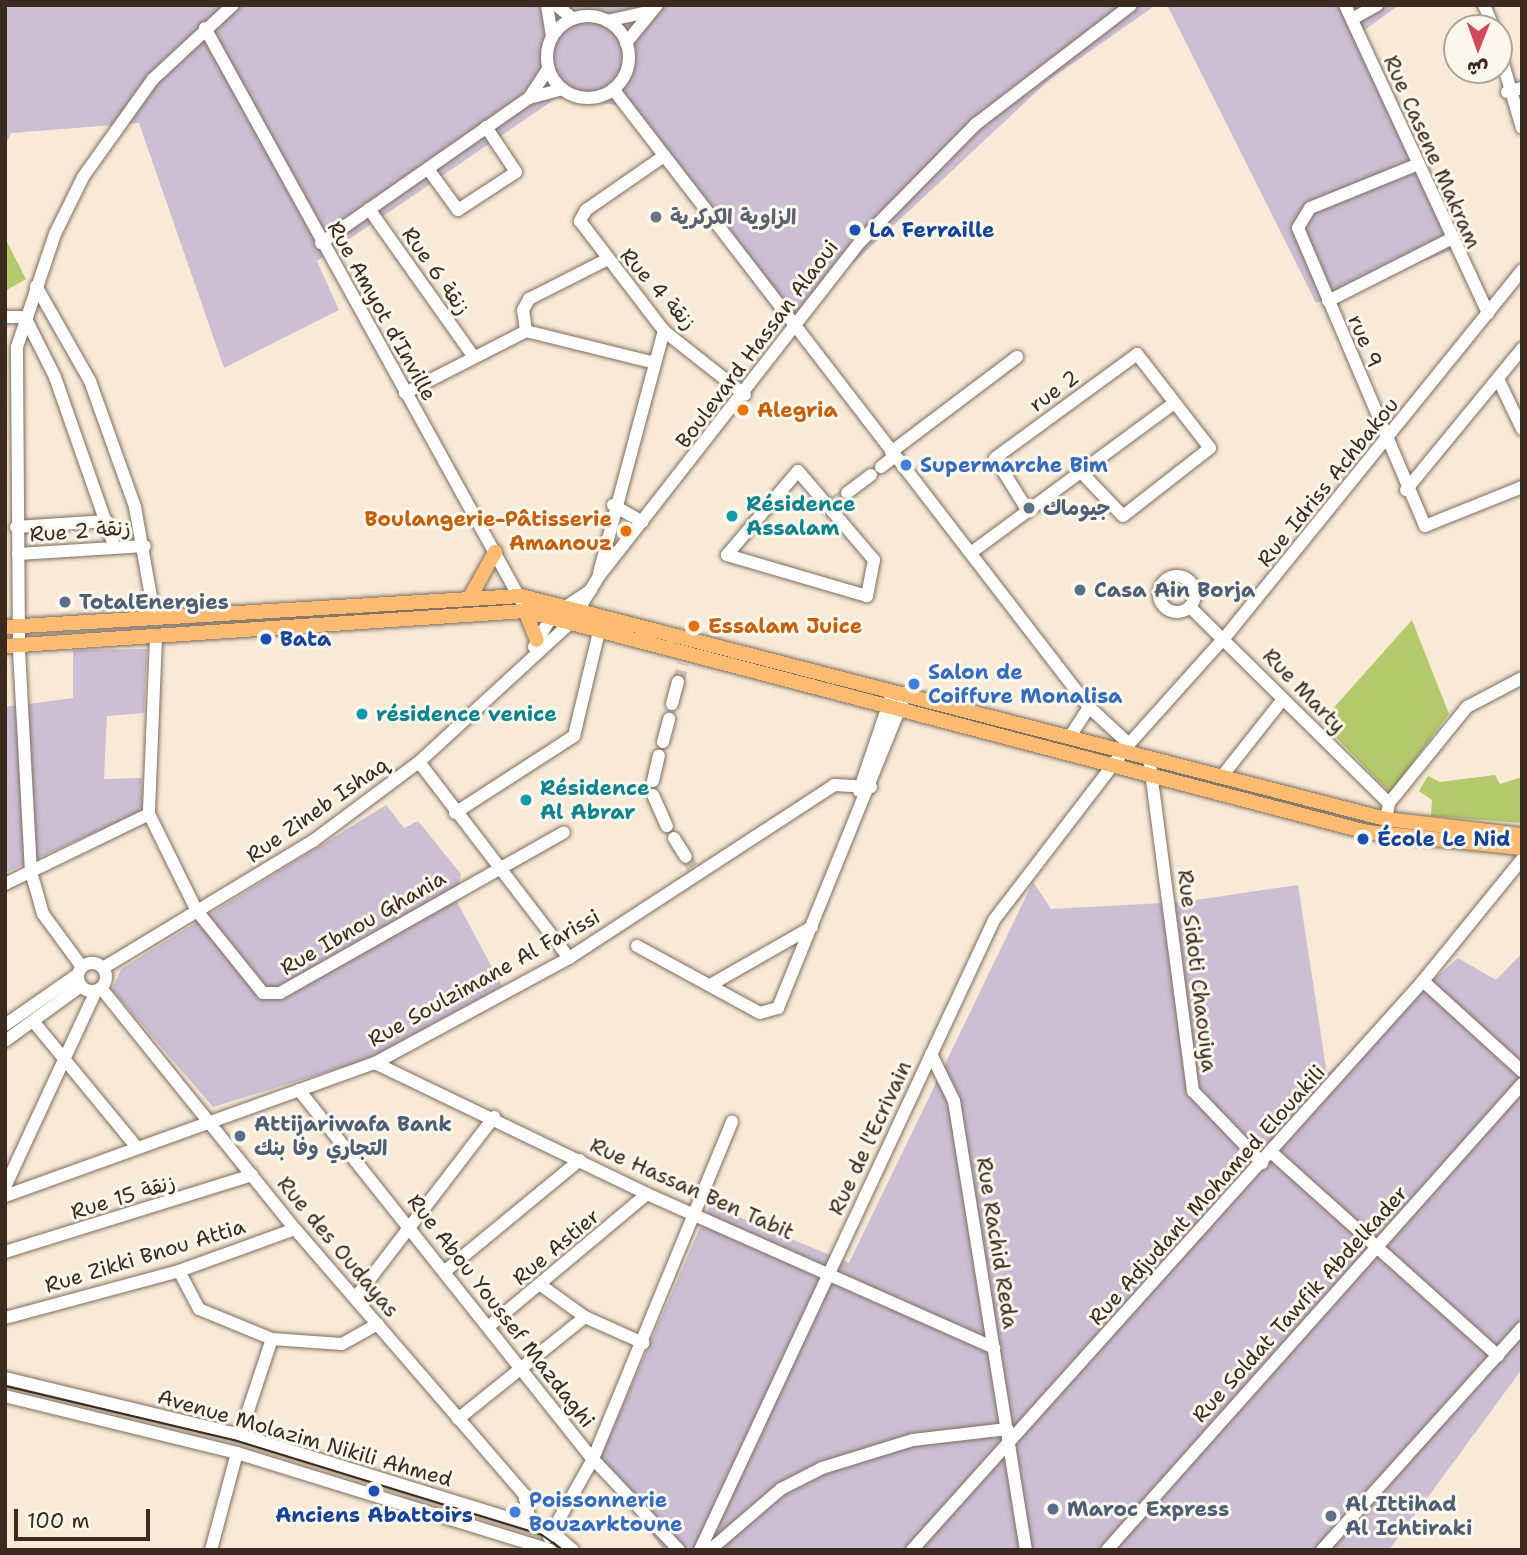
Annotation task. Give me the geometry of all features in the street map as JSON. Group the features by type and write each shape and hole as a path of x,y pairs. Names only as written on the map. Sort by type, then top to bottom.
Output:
{"main road":[{"path":"469,599 495,552"},
{"path":"12,627 521,596 1071,736 1127,747 1149,757 1386,819 1522,835"},
{"path":"525,611 534,647"},
{"path":"12,647 525,611 552,616 684,659 895,708 1152,773 1367,832 1522,848"}],"street":[{"path":"98,989 80,976 43,914 31,872 12,647 13,547 16,527 9,416 11,351 83,177 153,79 205,28 233,5"},
{"path":"529,98 548,69 552,37 547,5"},
{"path":"556,5 573,19 607,21 653,8"},
{"name":"Boulevard Hassan Alaoui","path":"571,622 581,611 599,576 745,395 853,250 976,124 1131,5"},
{"name":"Rue Casene Makram","path":"1345,5 1449,240 1488,313"},
{"path":"1352,19 1377,5"},
{"path":"1485,8 1501,5"},
{"path":"626,43 653,8"},
{"path":"552,37 573,19"},
{"path":"321,243 529,98 562,89 588,98 613,89 629,60 626,43 607,21"},
{"name":"Rue Amyot d'Inville","path":"205,28 321,243 521,596 525,611"},
{"path":"548,69 562,89"},
{"path":"1505,84 1522,128"},
{"path":"1507,92 1522,88"},
{"path":"613,89 793,328 972,552 1089,707 1127,747"},
{"path":"428,169 458,211 516,172 486,127"},
{"name":"Rue 4 زنقة","path":"664,156 586,210 583,228 664,331 745,395"},
{"name":"rue 9","path":"1416,164 1310,208 1298,228 1406,490 1428,527 1522,487"},
{"name":"Rue 6 زنقة","path":"369,209 473,356"},
{"path":"1328,301 1449,240"},
{"path":"526,331 523,310 530,299 606,260"},
{"name":"Rue Idriss Achbakou","path":"1127,747 1226,636 1522,270"},
{"path":"36,286 90,381 145,546 155,619"},
{"path":"5,317 25,317"},
{"path":"25,317 55,377 115,548"},
{"path":"405,393 526,331 651,362"},
{"path":"599,576 613,505 651,362 664,331"},
{"path":"1406,490 1500,383 1522,349"},
{"name":"rue 2","path":"1028,511 995,458 1135,355 1174,403"},
{"path":"847,493 1017,357"},
{"path":"1500,383 1522,429"},
{"path":"972,552 1174,403 1210,450 1123,516 1081,472"},
{"path":"794,471 806,474 832,504 874,560 867,596 727,555 794,471"},
{"path":"613,505 642,523"},
{"path":"16,527 107,521"},
{"name":"Rue 2 زنقة","path":"13,547 145,546"},
{"path":"564,606 592,589"},
{"name":"Rue Zineb Ishaq","path":"534,647 552,616 564,606"},
{"name":"Rue Marty","path":"1190,607 1226,636 1283,699 1389,803"},
{"name":"Rue Zineb Ishaq","path":"103,968 313,841 419,762 534,647 571,622"},
{"path":"456,813 574,736 599,632"},
{"path":"5,884 149,814 156,637"},
{"path":"1386,819 1389,803 1466,707 1522,678"},
{"path":"672,704 678,682"},
{"path":"858,790 871,787 900,692"},
{"path":"1223,775 1283,699"},
{"path":"1071,736 1089,707"},
{"path":"637,946 712,984 760,1013 773,1013 812,928 858,790 895,708"},
{"path":"663,742 669,719"},
{"name":"Rue de l'Ecrivain","path":"701,1550 829,1271 1001,908 1127,747"},
{"path":"653,781 659,756"},
{"name":"Rue Sidoti Chaouiya","path":"1149,757 1193,1091 1262,1163"},
{"path":"419,762 569,958"},
{"name":"Rue Soulzimane Al Farissi","path":"5,1196 135,1145 375,1063 569,958 696,872 834,785 858,790"},
{"path":"653,795 667,826"},
{"name":"Rue Ibnou Ghania","path":"149,814 197,911 256,988 274,995 501,871 564,832"},
{"path":"674,838 686,857"},
{"name":"Rue Adjudant Mohamed Elouakili","path":"912,1550 1423,981 1522,859"},
{"path":"712,984 812,928"},
{"path":"5,1025 80,976 103,968"},
{"path":"5,1187 11,1159 98,989 103,968"},
{"path":"5,1041 33,1021 80,976"},
{"path":"1423,981 1522,1071"},
{"name":"Rue des Oudayas","path":"98,989 209,1120 295,1228 524,1494 525,1523"},
{"path":"33,1021 135,1145"},
{"name":"Rue Rachid Reda","path":"931,1054 954,1101 1026,1550"},
{"name":"Rue Hassan Ben Tabit","path":"375,1063 494,1117 647,1194 829,1271 994,1348"},
{"name":"Rue Soldat Tawfik Abdelkader","path":"1107,1550 1522,1084"},
{"name":"Rue Abou Youssef Mazdaghi","path":"299,1090 411,1227 593,1459 679,1550"},
{"path":"356,1297 494,1117"},
{"path":"545,1549 551,1531 593,1459 696,1215 732,1121"},
{"path":"1271,1152 1498,1356"},
{"path":"444,1272 580,1160"},
{"name":"Rue 15 زنقة","path":"5,1252 252,1175"},
{"name":"Rue Astier","path":"488,1327 542,1286 647,1194"},
{"name":"Rue Zikki Bnou Attia","path":"5,1318 179,1271 295,1228"},
{"path":"179,1271 199,1309 272,1339 342,1344 378,1324"},
{"path":"542,1286 584,1317 643,1343"},
{"path":"458,1419 522,1370 584,1317"},
{"path":"1322,1550 1522,1328"},
{"path":"240,1435 272,1339"},
{"name":"Avenue Molazim Nikili Ahmed","path":"5,1378 240,1435 551,1531"},
{"name":"Avenue Molazim Nikili Ahmed","path":"5,1396 237,1453 545,1549"},
{"path":"710,1550 781,1489 822,1468 913,1440 1007,1429"},
{"path":"211,1550 237,1453"},
{"path":"551,1531 573,1550"}],"shaded area":[{"path":"5,5 1156,5 1049,80 786,326 623,106 558,97 317,261 339,310 224,368 139,123 11,133 5,146"},
{"path":"1167,5 1399,5 1362,32 1462,246 1316,303"},
{"path":"147,649 144,713 107,716 104,779 142,778 142,811 5,873 5,654 6,707 73,698 73,650"},
{"path":"386,805 404,828 418,821 461,874 456,900 502,986 369,1059 213,1107 112,990 121,969"},
{"path":"1033,882 1051,909 1182,902 1298,885 1327,1074 1458,958 1496,980 1522,953 1522,1369 1389,1550 663,1550 600,1458 710,1205 849,1263"}],"green space":[{"path":"5,238 26,279 5,291"},
{"path":"1412,620 1449,714 1390,793 1321,722"},
{"path":"1495,775 1500,784 1522,777 1522,823 1431,816 1432,800 1419,791 1428,776 1440,782"}],"tunnel":[{"path":"834,502 847,493"},
{"path":"678,682 683,664"},
{"path":"686,857 695,871"}],"tram line":[{"path":"5,1386 234,1440 542,1535 563,1550"}],"place":[{"name":"الزاوية الكركرية","path":"656,217"},
{"name":"La Ferraille","path":"855,230"},
{"name":"Alegria","path":"743,410"},
{"name":"Supermarche Bim","path":"906,465"},
{"name":"جيوماك","path":"1029,508"},
{"name":"Résidence Assalam","path":"732,516"},
{"name":"Boulangerie-Pâtisserie Amanouz","path":"626,531"},
{"name":"Casa Ain Borja","path":"1080,590"},
{"name":"TotalEnergies","path":"65,602"},
{"name":"Essalam Juice","path":"694,626"},
{"name":"Bata","path":"266,639"},
{"name":"Salon de Coiffure Monalisa","path":"914,684"},
{"name":"résidence venice","path":"362,714"},
{"name":"Résidence Al Abrar","path":"526,800"},
{"name":"École Le Nid","path":"1363,839"},
{"name":"Attijariwafa Bank التجاري وفا بنك","path":"240,1136"},
{"name":"Anciens Abattoirs","path":"374,1491"},
{"name":"Maroc Express","path":"1053,1509"},
{"name":"Poissonnerie Bouzarktoune","path":"515,1512"},
{"name":"Al Ittihad Al Ichtiraki","path":"1331,1516"}]}
